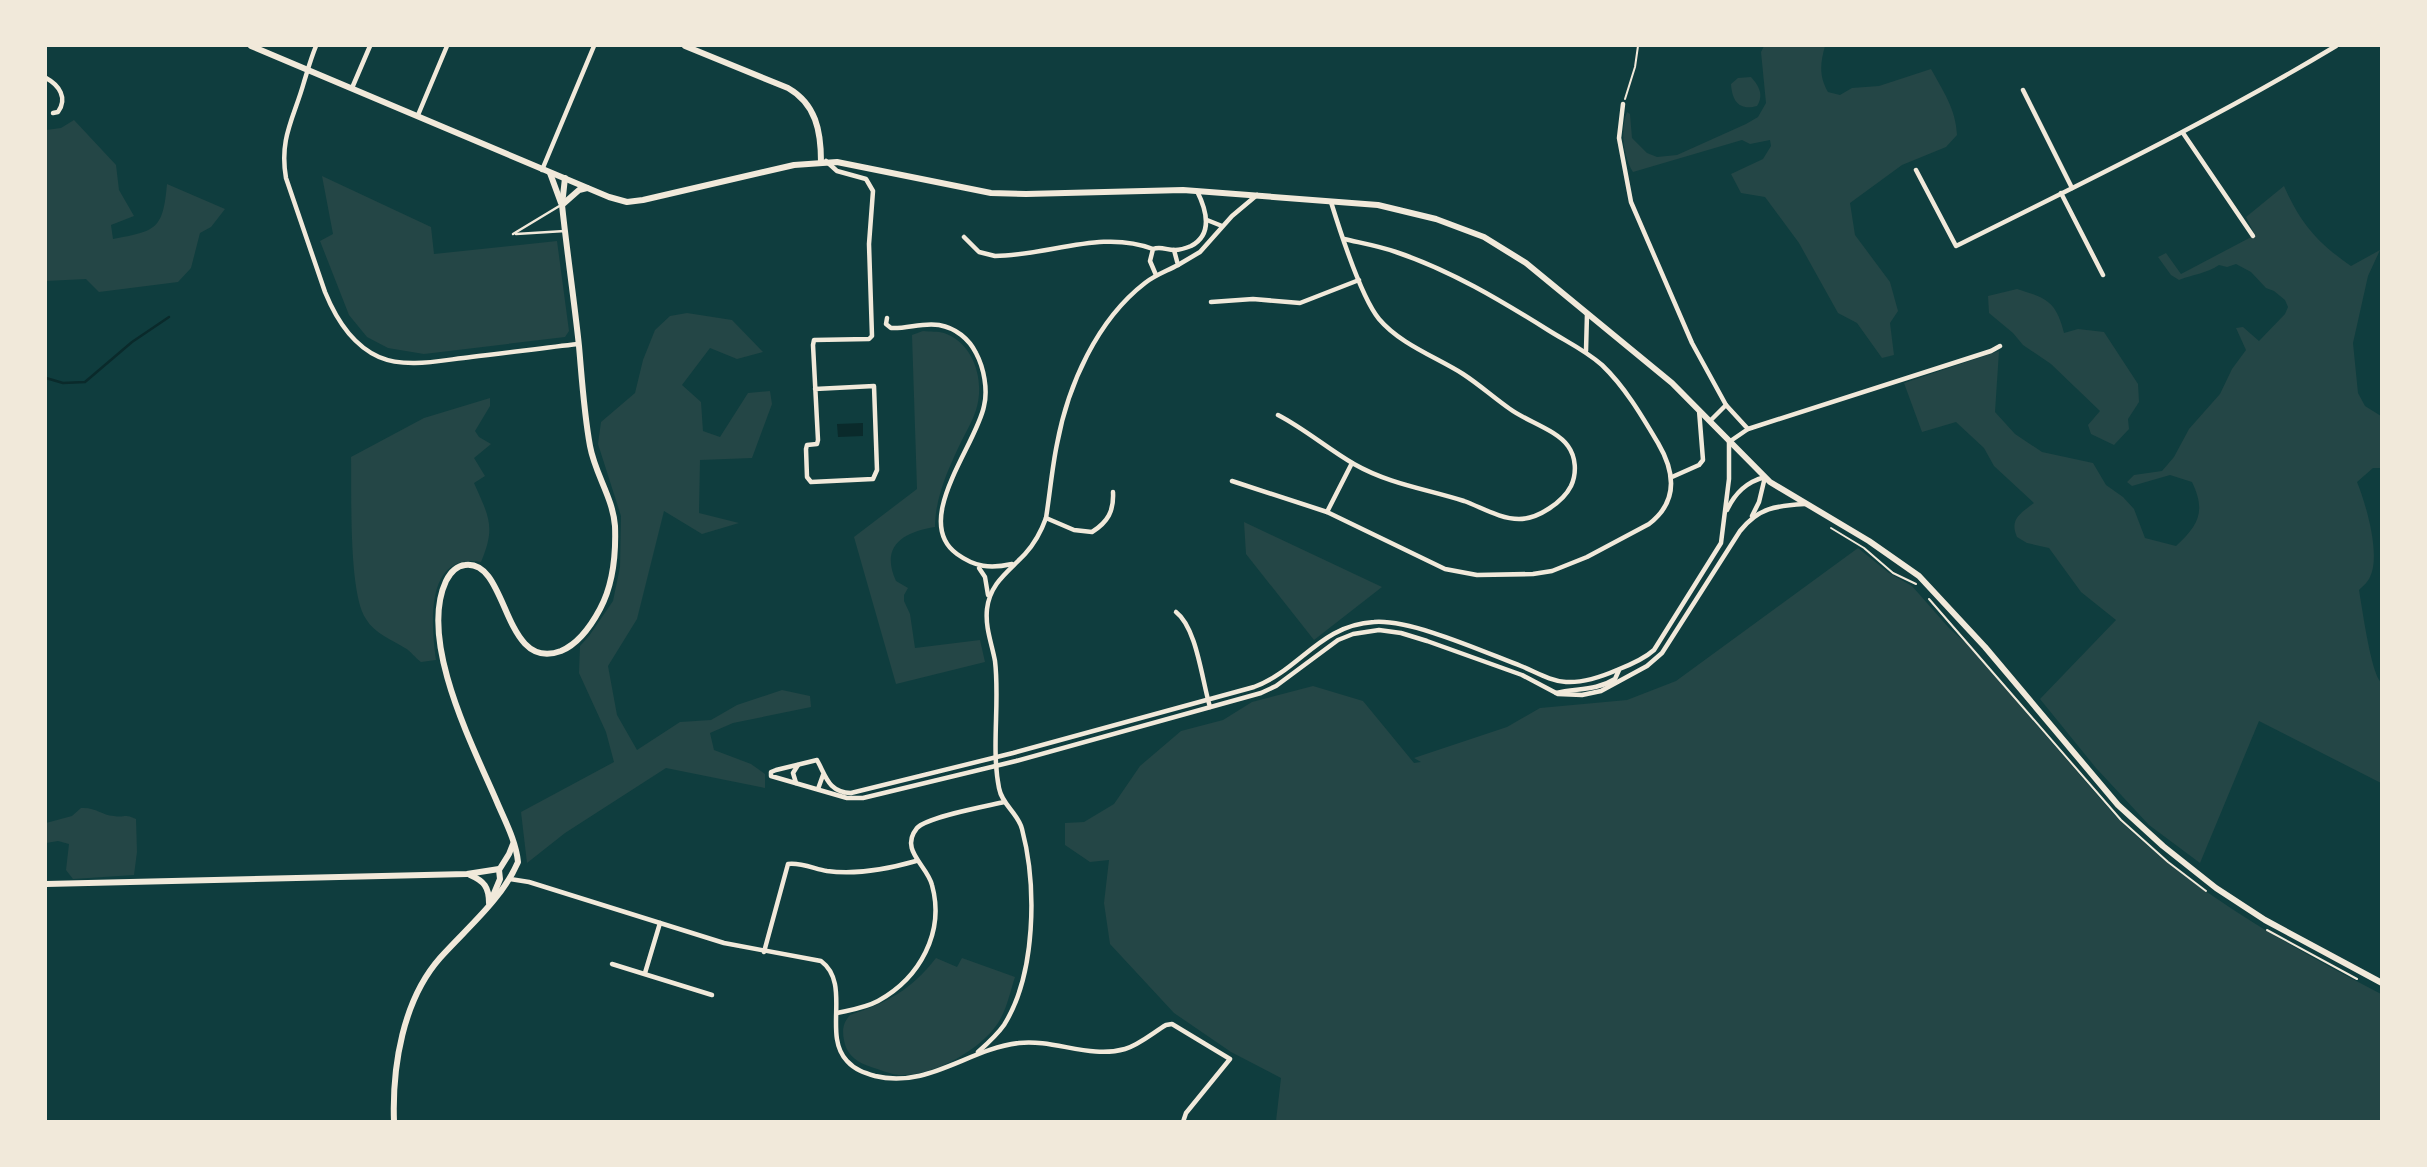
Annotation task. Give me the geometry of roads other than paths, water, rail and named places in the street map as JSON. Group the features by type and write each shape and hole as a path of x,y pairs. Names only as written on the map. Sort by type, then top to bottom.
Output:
{"main road":[{"path":"251,46 617,200 639,201 785,167 824,162 844,163 991,193 1197,191 1394,208 1436,219 1484,237 1519,258 1672,383 1765,477 1890,555 1927,583 1985,647 2118,805 2163,846 2216,888 2265,920 2382,982"},
{"path":"685,46 788,88 800,96 816,118 824,162"},
{"path":"550,173 562,205"},
{"path":"394,1122 397,1074 404,1031 413,999 432,969 500,894 518,862 513,842 446,675 440,640 440,604 445,583 453,571 464,565 478,567 491,580 521,638 533,649 545,653 572,645 594,619 602,607 612,568 615,524 611,505 592,457 562,205 565,178"},
{"path":"562,205 574,193 587,188"},
{"path":"489,905 500,878 500,868 513,842"},
{"path":"467,874 507,866 511,876"},
{"path":"46,884 467,874 500,878 511,876"},
{"path":"467,874 484,883 489,893 489,905"}],"street":[{"path":"316,46 285,137 285,171 325,292 336,316 352,337 378,357 408,363 578,344"},
{"path":"352,88 369,46"},
{"path":"418,115 447,46"},
{"path":"542,170 594,46"},
{"path":"1916,170 1956,246 2183,133 2336,46"},
{"path":"46,78 54,83 62,95 61,108 53,113"},
{"path":"2023,90 2072,188"},
{"path":"1623,104 1619,138 1631,202 1692,343 1726,405 1748,429"},
{"path":"2183,133 2253,236"},
{"path":"816,388 874,386 877,470 873,479 808,480 807,445 817,444 818,440 814,340 869,339 872,336 869,244 872,188 866,179 837,172 824,162"},
{"path":"964,237 979,252 995,256 1117,241 1153,249 1160,247 1174,250 1197,242 1204,232 1207,220 1197,191"},
{"path":"2061,193 2103,275"},
{"path":"989,599 1000,578 1031,546 1046,518 1058,436 1070,397 1111,317 1133,292 1156,275 1200,252 1222,226 1257,195"},
{"path":"1278,415 1310,433 1352,463 1387,480 1459,499 1517,519 1536,515 1559,501 1571,485 1575,470 1573,454 1561,439 1519,416 1472,380 1388,328 1377,316 1359,280 1330,201"},
{"path":"1207,220 1222,226"},
{"path":"1233,481 1327,512 1400,549 1450,570 1483,576 1539,574 1579,561 1653,521 1667,502 1672,477 1665,457 1630,399 1613,377 1586,351 1485,291 1440,270 1394,251 1344,239"},
{"path":"1153,249 1150,258 1156,275"},
{"path":"1174,250 1178,265"},
{"path":"1210,302 1253,299 1300,303 1359,280"},
{"path":"1586,351 1587,313"},
{"path":"887,318 886,324 891,328 930,324 952,329 967,340 978,358 984,376 984,407 948,487 942,523 943,535 951,549 978,566 985,577 989,599 987,622 995,660 998,785 1004,802 1018,818 1031,882 1030,932 1021,981 1011,1011 1000,1030 975,1055"},
{"path":"1765,477 1758,506 1668,646 1654,661 1601,691 1575,696 1555,693 1522,676 1427,641 1379,630 1353,634 1338,640 1271,688 997,766 863,798 847,798 772,777 770,774 817,760 822,775 834,789 850,793 997,757 1264,683 1332,633 1350,626 1374,622 1409,626 1561,681 1587,680 1619,670 1646,656 1662,640 1718,550 1729,479 1729,442 1748,429 1867,393 2000,346"},
{"path":"1710,421 1726,405"},
{"path":"1672,477 1699,465 1703,460 1699,410"},
{"path":"1327,512 1352,463"},
{"path":"1725,514 1743,488 1765,477"},
{"path":"1046,518 1074,530 1092,532 1104,524 1109,516 1113,492"},
{"path":"1751,518 1762,511 1777,507 1808,504"},
{"path":"978,566 995,568 1013,564"},
{"path":"1176,612 1184,618 1189,631 1210,707"},
{"path":"1555,693 1587,690 1605,684 1615,680 1619,670"},
{"path":"796,783 793,773 799,764"},
{"path":"818,789 822,775"},
{"path":"837,1013 866,1006 884,997 911,975 926,953 934,929 935,899 931,880 912,853 917,828 922,823 1004,802"},
{"path":"764,952 788,864 848,872 892,868 916,861"},
{"path":"511,876 724,943 814,959 826,965 834,980 841,1054 855,1068 871,1075 895,1080 909,1079 957,1065 975,1055 1025,1043 1089,1050 1125,1049 1169,1024 1230,1059 1186,1113 1183,1122"},
{"path":"645,973 660,923"},
{"path":"612,964 712,995"}],"lane":[{"path":"562,205 513,234 565,231"}],"waterway":[{"path":"46,378 63,383 85,382 132,342 169,317"}]}
